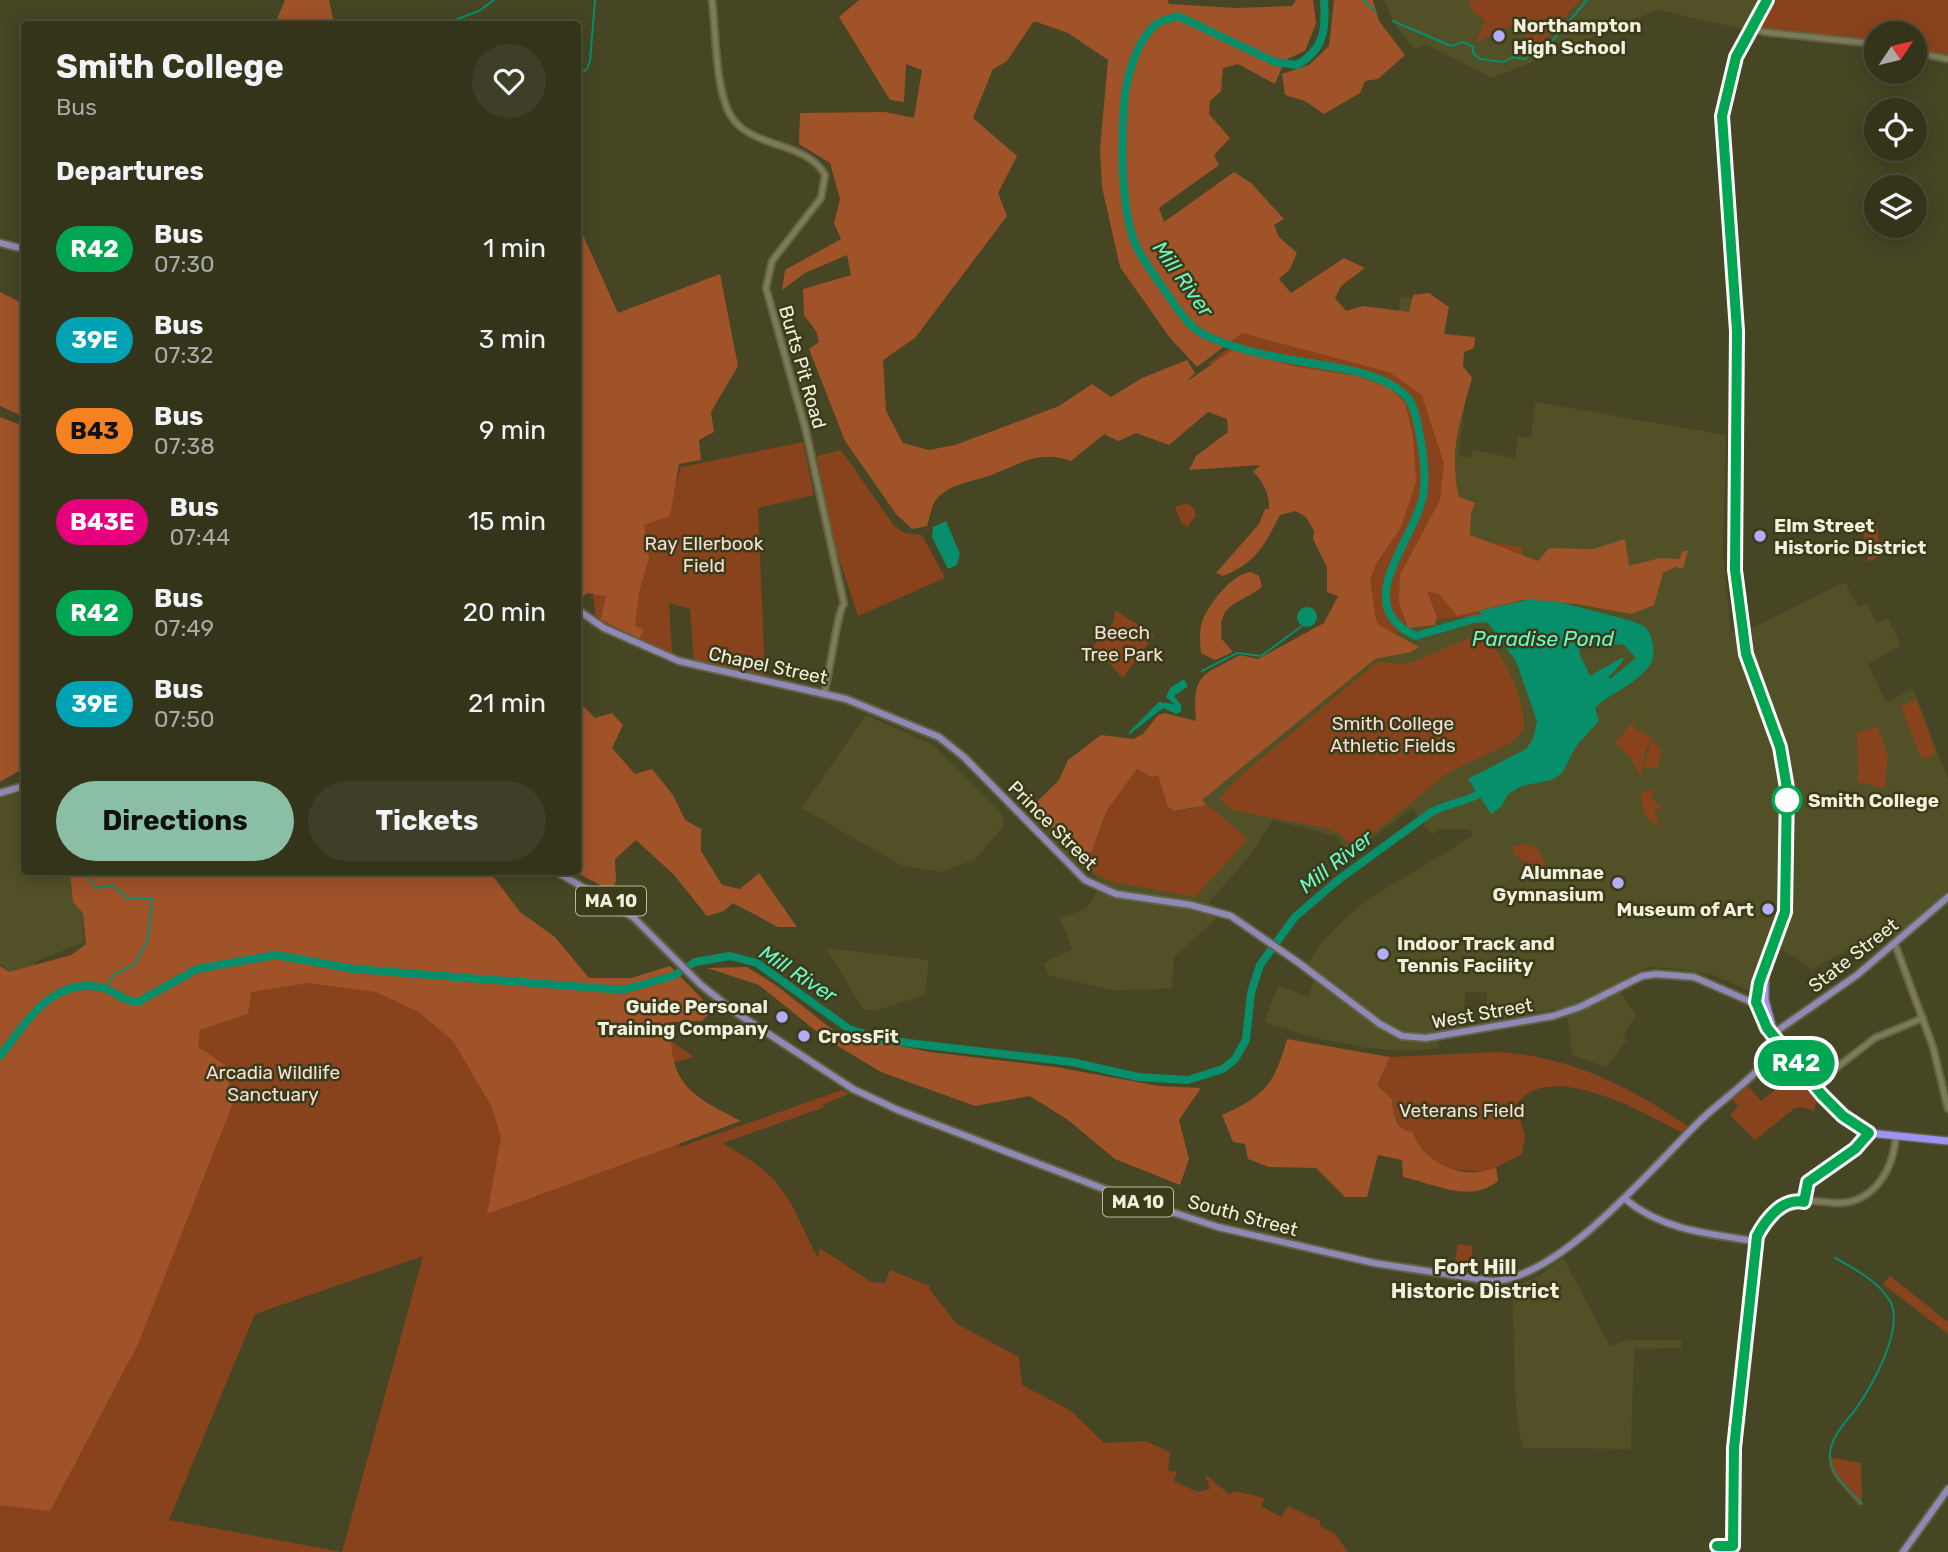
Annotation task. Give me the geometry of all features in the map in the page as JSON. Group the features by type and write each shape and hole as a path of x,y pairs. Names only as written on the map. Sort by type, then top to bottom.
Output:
{"highway":[{"path":"1769,0 1736,57 1722,116 1737,331 1735,570 1746,654 1780,747 1787,788 1785,912 1765,973 1759,983 1756,1002 1762,1020 1814,1085 1843,1116 1869,1133 1948,1141"},
{"path":"1765,973 1765,1000 1774,1033"}],"main road":[{"path":"0,243 21,248"},
{"name":"Chapel Street","path":"581,612 597,624 678,661 824,693 894,717 953,747"},
{"name":"Prince Street","path":"953,747 1078,875 1109,892 1146,899"},
{"path":"0,793 21,787"},
{"name":"South Street","path":"562,875 613,903 659,940 694,979 741,1016 867,1097 1133,1200 1268,1241 1432,1273 1499,1280 1520,1275 1541,1263 1600,1222 1703,1117 1760,1067"},
{"name":"State Street","path":"1774,1033 1850,981 1948,897"},
{"name":"West Street","path":"1146,899 1220,912 1265,938 1385,1027 1412,1038 1560,1014 1642,976 1656,974 1701,979 1756,1002"},
{"path":"1756,1002 1765,1000"},
{"name":"MA 10","path":"1760,1067 1773,1050 1774,1033"},
{"name":"MA 10","path":"1760,1067 1778,1058 1793,1059"},
{"path":"1625,1199 1648,1214 1697,1234 1755,1241 1734,1448 1733,1552"},
{"path":"1903,1552 1948,1489"}],"street":[{"name":"Burts Pit Road","path":"712,0 723,88 732,118 750,132 809,158 825,175 821,198 772,261 766,288 768,305 801,412 844,604 838,612 824,693"},
{"path":"1752,28 1864,42"},
{"path":"1927,55 1948,59"},
{"path":"1895,944 1923,1018 1948,1109"},
{"path":"1814,1085 1875,1038 1923,1018"},
{"path":"1804,1202 1808,1182 1855,1149 1869,1133"},
{"path":"1755,1241 1763,1224 1789,1203 1839,1203 1860,1198 1875,1189 1890,1164 1896,1136"}],"shaded area":[{"path":"285,0 329,0 333,21 276,21"},
{"path":"859,0 1168,0 1169,4 1235,8 1292,6 1296,0 1313,0 1316,23 1305,51 1285,60 1275,84 1238,64 1223,68 1221,91 1210,101 1209,114 1230,138 1214,155 1219,165 1159,208 1164,222 1234,172 1251,183 1284,219 1274,225 1279,237 1297,253 1290,269 1279,279 1291,293 1344,258 1365,268 1341,286 1335,298 1346,311 1363,306 1409,312 1413,295 1429,293 1449,307 1444,334 1475,337 1474,348 1464,352 1463,366 1472,378 1455,451 1459,497 1475,503 1471,514 1470,535 1538,561 1549,548 1593,549 1625,539 1629,566 1660,558 1679,559 1683,551 1688,551 1683,569 1676,567 1663,573 1654,605 1632,614 1576,604 1522,600 1457,616 1439,594 1427,591 1437,618 1435,625 1408,628 1399,602 1400,575 1440,500 1444,464 1422,395 1389,372 1242,333 1197,367 1170,338 1120,267 1102,187 1100,149 1108,60 1068,33 1034,21 1006,62 993,69 973,118 1017,156 998,193 1007,216 915,338 883,360 886,411 903,443 929,450 955,445 1059,406 1092,384 1111,397 1142,378 1187,360 1195,373 1186,382 1234,349 1292,366 1356,376 1390,388 1405,403 1413,436 1416,482 1401,527 1376,564 1370,580 1376,621 1380,626 1419,647 1411,652 1375,659 1202,800 1207,805 1174,811 1168,807 1158,775 1152,777 1137,769 1106,812 1091,853 1077,850 1035,812 1033,806 1059,780 1068,760 1101,735 1133,739 1143,734 1158,715 1165,713 1196,721 1196,694 1202,678 1240,655 1258,659 1324,623 1338,596 1327,592 1327,567 1313,539 1314,531 1306,517 1296,511 1280,515 1264,544 1244,565 1223,576 1216,573 1259,524 1265,509 1269,509 1269,504 1265,489 1253,472 1260,465 1189,470 1196,456 1228,432 1227,419 1208,412 1169,445 1136,433 1119,441 1105,435 1107,432 1071,461 1048,457 1028,460 957,486 937,499 927,526 912,529 896,514 845,441 809,349 819,342 816,331 804,315 803,289 851,275 847,255 805,273 782,290 785,270 841,239 834,223 840,199 830,163 799,144 800,113 885,112 914,118 922,70 906,64 904,102 890,100 839,17"},
{"path":"1334,0 1373,0 1379,21 1405,55 1378,79 1365,81 1360,93 1324,114 1305,101 1285,95 1282,74 1309,65 1329,46"},
{"name":"Northampton High School","path":"1384,0 1762,0 1743,29 1658,10 1493,78 1426,44 1415,50 1394,24"},
{"path":"581,231 618,313 720,274 738,366 711,412 714,432 699,440 701,460 679,464 670,516 644,525 649,558 639,592 635,626 644,630 639,639 601,619 606,596 587,593 581,599"},
{"path":"0,292 21,302 21,416 0,406"},
{"name":"Smith College","path":"1400,296 1443,303 1438,339 1454,392 1466,394 1459,456 1471,457 1472,450 1515,458 1518,436 1531,438 1535,402 1726,435 1723,554 1731,632 1753,628 1845,582 1858,607 1867,604 1876,623 1888,618 1901,646 1868,664 1886,703 1913,688 1948,779 1948,890 1895,938 1888,928 1812,969 1768,941 1750,991 1712,975 1651,967 1639,971 1615,985 1636,1015 1623,1037 1627,1040 1606,1067 1572,1055 1566,1007 1487,1022 1487,992 1465,992 1464,1026 1437,1031 1439,1048 1409,1051 1366,1048 1315,1038 1264,1022 1278,985 1308,997 1314,981 1302,972 1319,946 1344,919 1367,900 1472,836 1470,829 1439,829 1432,835 1412,809 1350,854 1335,836 1273,820 1250,856 1209,902 1219,916 1174,957 1172,988 1116,991 1048,975 1044,963 1072,949 1060,918 1085,909 1104,883 1076,864 1033,819 1089,747 1170,758 1370,583 1396,357"},
{"path":"0,417 21,425 21,770 0,782"},
{"path":"1251,572 1259,576 1262,586 1229,608 1221,622 1221,638 1233,652 1215,660 1201,653 1201,627 1206,612 1230,583"},
{"path":"581,704 595,718 612,713 623,725 612,748 635,774 652,769 673,795 685,820 701,829 701,851 722,885 740,889 759,873 797,927 778,927 733,903 724,911 707,916 674,875 636,840 615,859 616,881 612,891 581,875"},
{"path":"866,715 935,746 1000,811 1004,821 1002,828 975,860 940,872 900,865 802,808"},
{"path":"21,793 21,875 70,875 73,901 83,913 84,942 33,963 42,976 9,972 0,964 0,799"},
{"path":"70,875 492,875 520,912 555,937 589,978 631,978 670,966 713,1010 702,1021 671,1022 671,1043 678,1074 696,1095 741,1121 487,1214 501,1138 492,1107 453,1041 419,1012 376,992 308,983 251,992 248,1014 200,1030 198,1047 225,1065 233,1103 138,1344 50,1511 0,1505 0,966 9,972 71,955 86,944 83,913 73,902"},
{"path":"826,948 929,960 925,995 876,1011 863,1009"},
{"path":"747,967 777,986 838,1034 930,1052 1056,1067 1159,1086 1201,1088 1179,1120 1189,1159 1180,1185 1115,1159 1068,1120 1030,1096 975,1106 881,1072 826,1039 759,985 707,968"},
{"path":"1287,1039 1390,1057 1377,1085 1392,1099 1394,1116 1399,1125 1413,1133 1426,1154 1436,1161 1459,1171 1484,1171 1496,1167 1498,1181 1476,1191 1452,1190 1403,1177 1402,1160 1378,1155 1367,1197 1345,1197 1316,1168 1269,1167 1248,1159 1245,1144 1233,1142 1222,1115 1249,1101 1266,1086 1278,1067"},
{"path":"1563,1258 1610,1346 1629,1340 1682,1340 1681,1348 1634,1349 1631,1449 1522,1448 1516,1410 1512,1287 1539,1276"}],"green space":[{"path":"1468,0 1580,0 1537,48 1520,30 1509,26 1475,43 1485,21 1473,11"},
{"path":"1777,0 1948,0 1948,56 1927,52 1927,21 1864,21 1864,40 1763,29 1761,25"},
{"path":"1210,312 1392,354 1449,416 1457,480 1440,536 1523,547 1513,619 1457,617 1422,622 1390,637 1374,650 1343,553 1212,365 1208,364 1234,344 1209,338"},
{"name":"Ray Ellerbook Field","path":"803,442 814,495 758,508 765,675 694,661 690,609 669,603 672,653 596,619 592,588 618,528 666,514 681,467"},
{"path":"841,450 895,527 905,533 922,535 945,578 858,616 832,537 817,456"},
{"path":"1187,503 1194,508 1196,516 1187,527 1181,522 1175,507"},
{"path":"1876,522 1882,555 1868,562 1863,531"},
{"name":"Beech Tree Park","path":"1115,610 1154,635 1123,678 1093,646 1114,622"},
{"name":"Smith College Athletic Fields","path":"1476,635 1494,648 1511,676 1522,707 1523,731 1511,743 1449,772 1354,849 1340,834 1329,829 1233,810 1219,799 1237,779 1377,662 1407,664"},
{"path":"1916,699 1936,752 1927,759 1920,756 1901,706"},
{"path":"1639,714 1632,727 1652,738 1645,752 1641,777 1630,757 1615,743"},
{"path":"1877,726 1888,755 1885,787 1882,788 1858,782 1857,733"},
{"path":"1652,740 1662,751 1657,769 1643,767"},
{"path":"1138,768 1152,777 1158,775 1168,806 1176,812 1208,805 1248,839 1195,897 1112,882 1080,865 1083,853 1091,853 1106,812"},
{"path":"1652,790 1655,792 1651,798 1664,809 1654,808 1660,827 1648,818 1642,805 1641,794"},
{"path":"1531,845 1540,853 1544,867 1540,874 1513,853 1513,847"},
{"name":"Arcadia Wildlife Sanctuary","path":"571,971 694,1057 664,1065 656,1102 680,1147 842,1090 849,1094 822,1105 825,1107 723,1143 757,1165 777,1183 791,1203 818,1258 820,1248 871,1282 885,1283 890,1270 930,1286 929,1289 957,1324 1019,1357 1022,1385 1070,1410 1104,1443 1145,1441 1170,1452 1168,1471 1177,1472 1174,1481 1197,1492 1210,1489 1205,1474 1230,1495 1234,1491 1265,1498 1261,1506 1281,1517 1288,1506 1320,1521 1320,1526 1335,1534 1348,1552 342,1552 0,1552 0,1017 60,982","holes":["423,1256 342,1552 169,1520 255,1314"]},
{"name":"Veterans Field","path":"1495,1052 1548,1059 1596,1075 1643,1098 1688,1126 1681,1132 1596,1093 1550,1087 1531,1092 1516,1105 1525,1136 1522,1154 1486,1172 1451,1169 1435,1162 1393,1117 1392,1099 1377,1085 1390,1057"},
{"path":"1788,1080 1792,1085 1799,1080 1816,1101 1814,1111 1795,1108 1755,1140 1730,1115 1738,1107 1733,1099 1748,1086 1761,1101"},
{"path":"1458,1244 1473,1246 1470,1270 1454,1268"},
{"path":"1890,1276 1948,1322 1948,1334 1883,1284"},
{"path":"1828,1457 1861,1463 1862,1505 1858,1505 1832,1474"}],"water":[{"path":"946,521 960,554 957,565 948,569 932,537 933,527"},
{"name":"Paradise Pond","path":"1531,599 1559,602 1640,624 1650,635 1653,649 1653,659 1646,670 1595,708 1599,721 1577,745 1562,773 1552,780 1522,786 1508,794 1502,806 1491,814 1468,779 1526,749 1533,739 1537,721 1516,661 1479,611","holes":["1583,641 1624,645 1636,658 1611,678 1608,678 1623,661 1623,657 1590,676 1580,655 1579,644"]},
{"path":"1303,607 1311,607 1317,617 1311,627 1303,627 1297,621 1297,613"},
{"path":"1184,679 1188,686 1174,696 1181,705 1181,712 1176,714 1163,708 1128,733 1159,702 1174,704 1166,697 1170,688"}],"waterway":[{"path":"452,21 479,11 494,0"},
{"path":"581,73 587,69 590,61 595,0"},
{"name":"Mill River","path":"1324,0 1322,37 1313,52 1297,65 1275,62 1178,16 1160,22 1150,30 1134,60 1124,104 1123,174 1134,241 1150,269 1185,318 1201,333 1255,352 1373,377 1407,397 1418,427 1424,460 1424,485 1416,517 1390,574 1386,592 1388,609 1397,624 1416,636 1474,619 1492,618"},
{"name":"Mill River","path":"1324,5 1328,0"},
{"path":"1363,0 1375,11"},
{"path":"1393,21 1451,46 1463,42 1473,47 1473,53 1480,59 1504,62 1512,57 1525,59 1538,48 1548,46 1587,0"},
{"path":"1202,671 1237,653 1261,656 1302,626"},
{"name":"Mill River","path":"0,1056 43,1005 69,988 103,988 138,1002 197,969 276,955 354,969 623,990 673,976 695,962 730,956 757,963 849,1029 883,1040 1072,1062 1138,1077 1188,1080 1223,1069 1235,1059 1246,1040 1251,993 1260,965 1295,917 1338,880 1430,813 1484,791"},
{"path":"86,875 96,888 112,885 129,899 152,899 148,939 134,965 115,974 104,988"},
{"path":"1835,1258 1879,1287 1890,1301 1894,1313 1890,1341 1878,1372 1862,1400 1838,1432 1830,1450 1831,1463 1837,1477 1862,1504"}],"bus line":[{"name":"R42","path":"1717,1546 1733,1546 1734,1448 1755,1241 1763,1224 1776,1210 1793,1202 1804,1202 1804,1190 1808,1182 1860,1145 1869,1133 1843,1116 1822,1095 1774,1033 1767,1028 1757,1010 1756,1002 1759,983 1765,973 1785,912 1787,788 1780,747 1746,654 1735,570 1737,331 1722,116 1736,57 1744,37 1767,0"}],"place":[{"name":"Northampton High School","path":"1499,36"},
{"name":"Elm Street Historic District","path":"1760,536"},
{"name":"Smith College","path":"1787,800"},
{"name":"Alumnae Gymnasium","path":"1618,883"},
{"name":"Museum of Art","path":"1768,909"},
{"name":"Indoor Track and Tennis Facility","path":"1383,954"},
{"name":"Guide Personal Training Company","path":"782,1017"},
{"name":"CrossFit","path":"804,1036"}],"district":[{"name":"Fort Hill Historic District","path":"1475,1279"}]}
